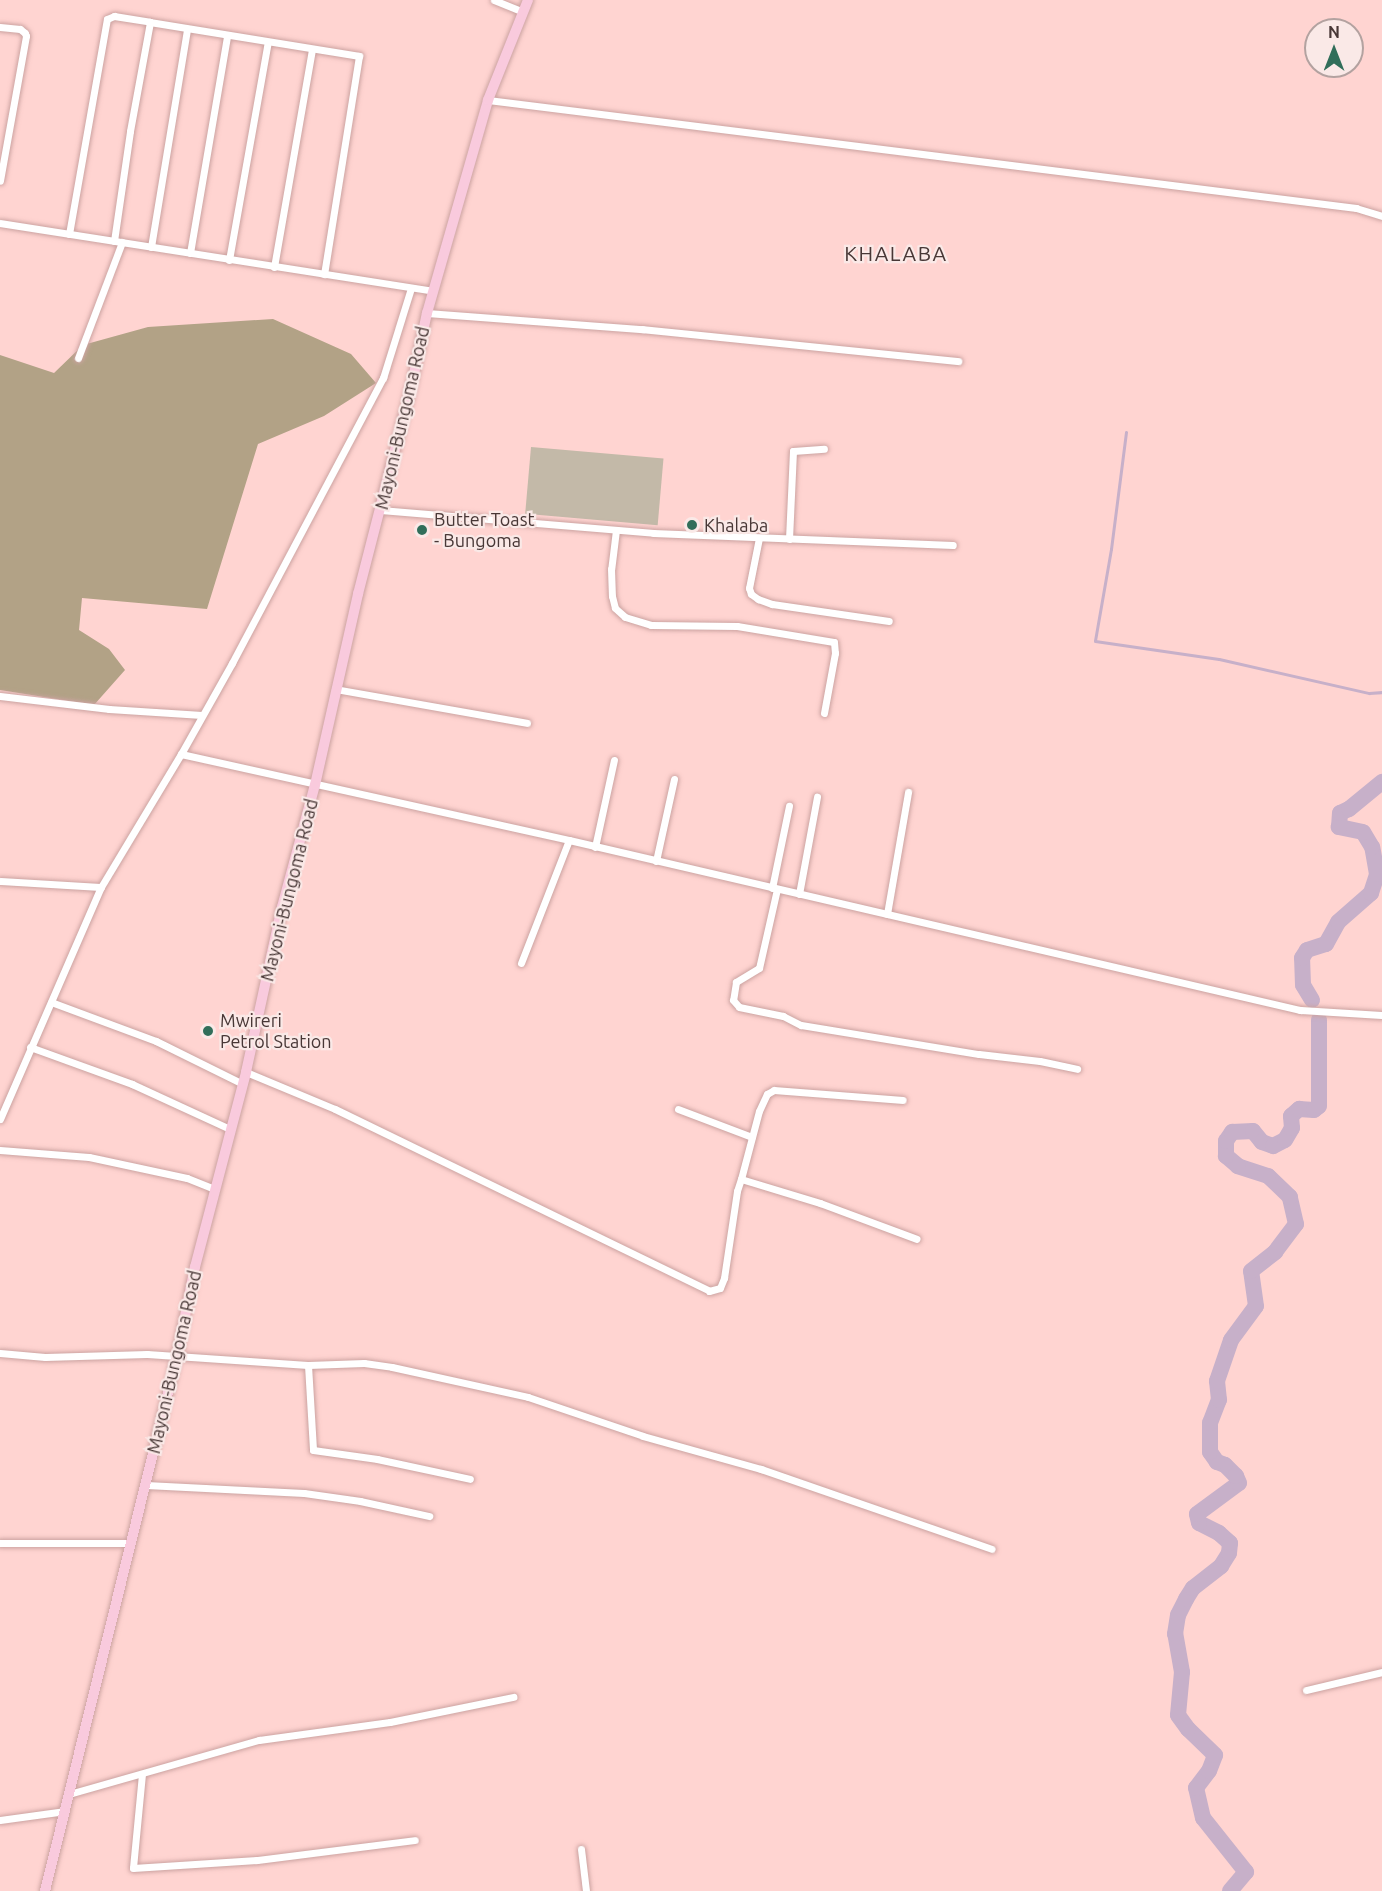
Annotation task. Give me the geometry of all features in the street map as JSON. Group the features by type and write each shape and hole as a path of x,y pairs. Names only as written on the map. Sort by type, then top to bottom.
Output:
{"main road":[{"name":"Mayoni-Bungoma Road","path":"45,1891 177,1356 195,1266 216,1190 241,1083 246,1072 282,907 315,785 432,291 488,100 528,0"}],"street":[{"path":"494,0 524,12"},
{"path":"69,234 107,19 114,16 312,50 356,55 360,58 324,274"},
{"path":"78,358 118,241 130,131 150,22"},
{"path":"0,27 20,29 26,33 0,181"},
{"path":"151,247 187,29"},
{"path":"190,253 227,36"},
{"path":"229,260 268,42"},
{"path":"274,267 312,50"},
{"path":"488,100 1356,208 1382,216"},
{"path":"0,223 432,291"},
{"path":"0,1119 101,887 181,754 383,378 411,288"},
{"path":"427,313 642,329 958,361"},
{"path":"789,539 794,451 824,449"},
{"path":"381,510 616,530 953,545"},
{"path":"616,530 611,569 612,596 615,608 625,617 651,625 736,626 834,642 835,653 825,713"},
{"path":"759,538 749,588 751,594 758,600 889,621"},
{"path":"336,689 527,723"},
{"path":"0,696 109,709 202,715"},
{"path":"181,754 569,840 1300,1010 1382,1015"},
{"path":"595,846 614,760"},
{"path":"656,861 674,779"},
{"path":"886,914 908,792"},
{"path":"799,894 817,797"},
{"path":"789,806 759,968 736,982 733,1000 739,1007 783,1016 801,1025 980,1054 1040,1061 1077,1070"},
{"path":"521,963 569,840"},
{"path":"0,881 101,887"},
{"path":"51,1002 156,1041 241,1083"},
{"path":"30,1047 132,1084 230,1129"},
{"path":"246,1072 345,1113 710,1291 720,1288 724,1278 737,1191 767,1094 774,1090 903,1100"},
{"path":"678,1109 752,1137"},
{"path":"0,1150 89,1157 187,1178 216,1190"},
{"path":"741,1179 820,1203 917,1239"},
{"path":"0,1353 45,1357 147,1354 308,1365 364,1363 392,1367 528,1397 643,1436 761,1469 992,1549"},
{"path":"308,1365 313,1450 377,1459 470,1479"},
{"path":"146,1485 304,1493 360,1501 429,1516"},
{"path":"0,1543 129,1544"},
{"path":"1306,1690 1382,1672"},
{"path":"69,1794 259,1740 390,1722 513,1697"},
{"path":"142,1774 133,1868 257,1860 415,1840"},
{"path":"0,1820 65,1811"},
{"path":"581,1849 586,1891"}],"shaded area":[{"path":"273,319 351,354 376,383 324,416 258,444 207,609 82,598 79,630 109,649 125,670 94,705 0,690 0,355 54,373 83,345 148,327"},
{"path":"531,447 663,459 658,525 525,514"}],"waterway":[{"path":"1126,432 1111,549 1095,641 1219,659 1369,693 1382,692"},
{"path":"1312,1000 1303,985 1302,958 1307,950 1326,944 1338,922 1371,893 1377,874 1372,847 1363,832 1339,827 1340,813 1349,809 1382,782"},
{"path":"1230,1891 1246,1872 1203,1818 1196,1788 1209,1771 1215,1755 1188,1729 1178,1715 1182,1672 1175,1634 1178,1615 1193,1588 1221,1566 1229,1553 1230,1543 1219,1533 1199,1523 1197,1514 1239,1483 1236,1476 1225,1465 1217,1462 1210,1452 1210,1423 1219,1400 1217,1381 1231,1340 1256,1306 1251,1271 1275,1252 1296,1224 1290,1197 1268,1176 1238,1166 1226,1156 1226,1141 1232,1132 1253,1131 1262,1142 1273,1146 1285,1140 1292,1128 1291,1116 1299,1109 1314,1110 1319,1106 1319,1020"}],"place":[{"name":"Khalaba","path":"692,525"},
{"name":"Butter Toast - Bungoma","path":"422,530"},
{"name":"Mwireri Petrol Station","path":"208,1031"}],"district":[{"name":"KHALABA","path":"896,253"}]}
